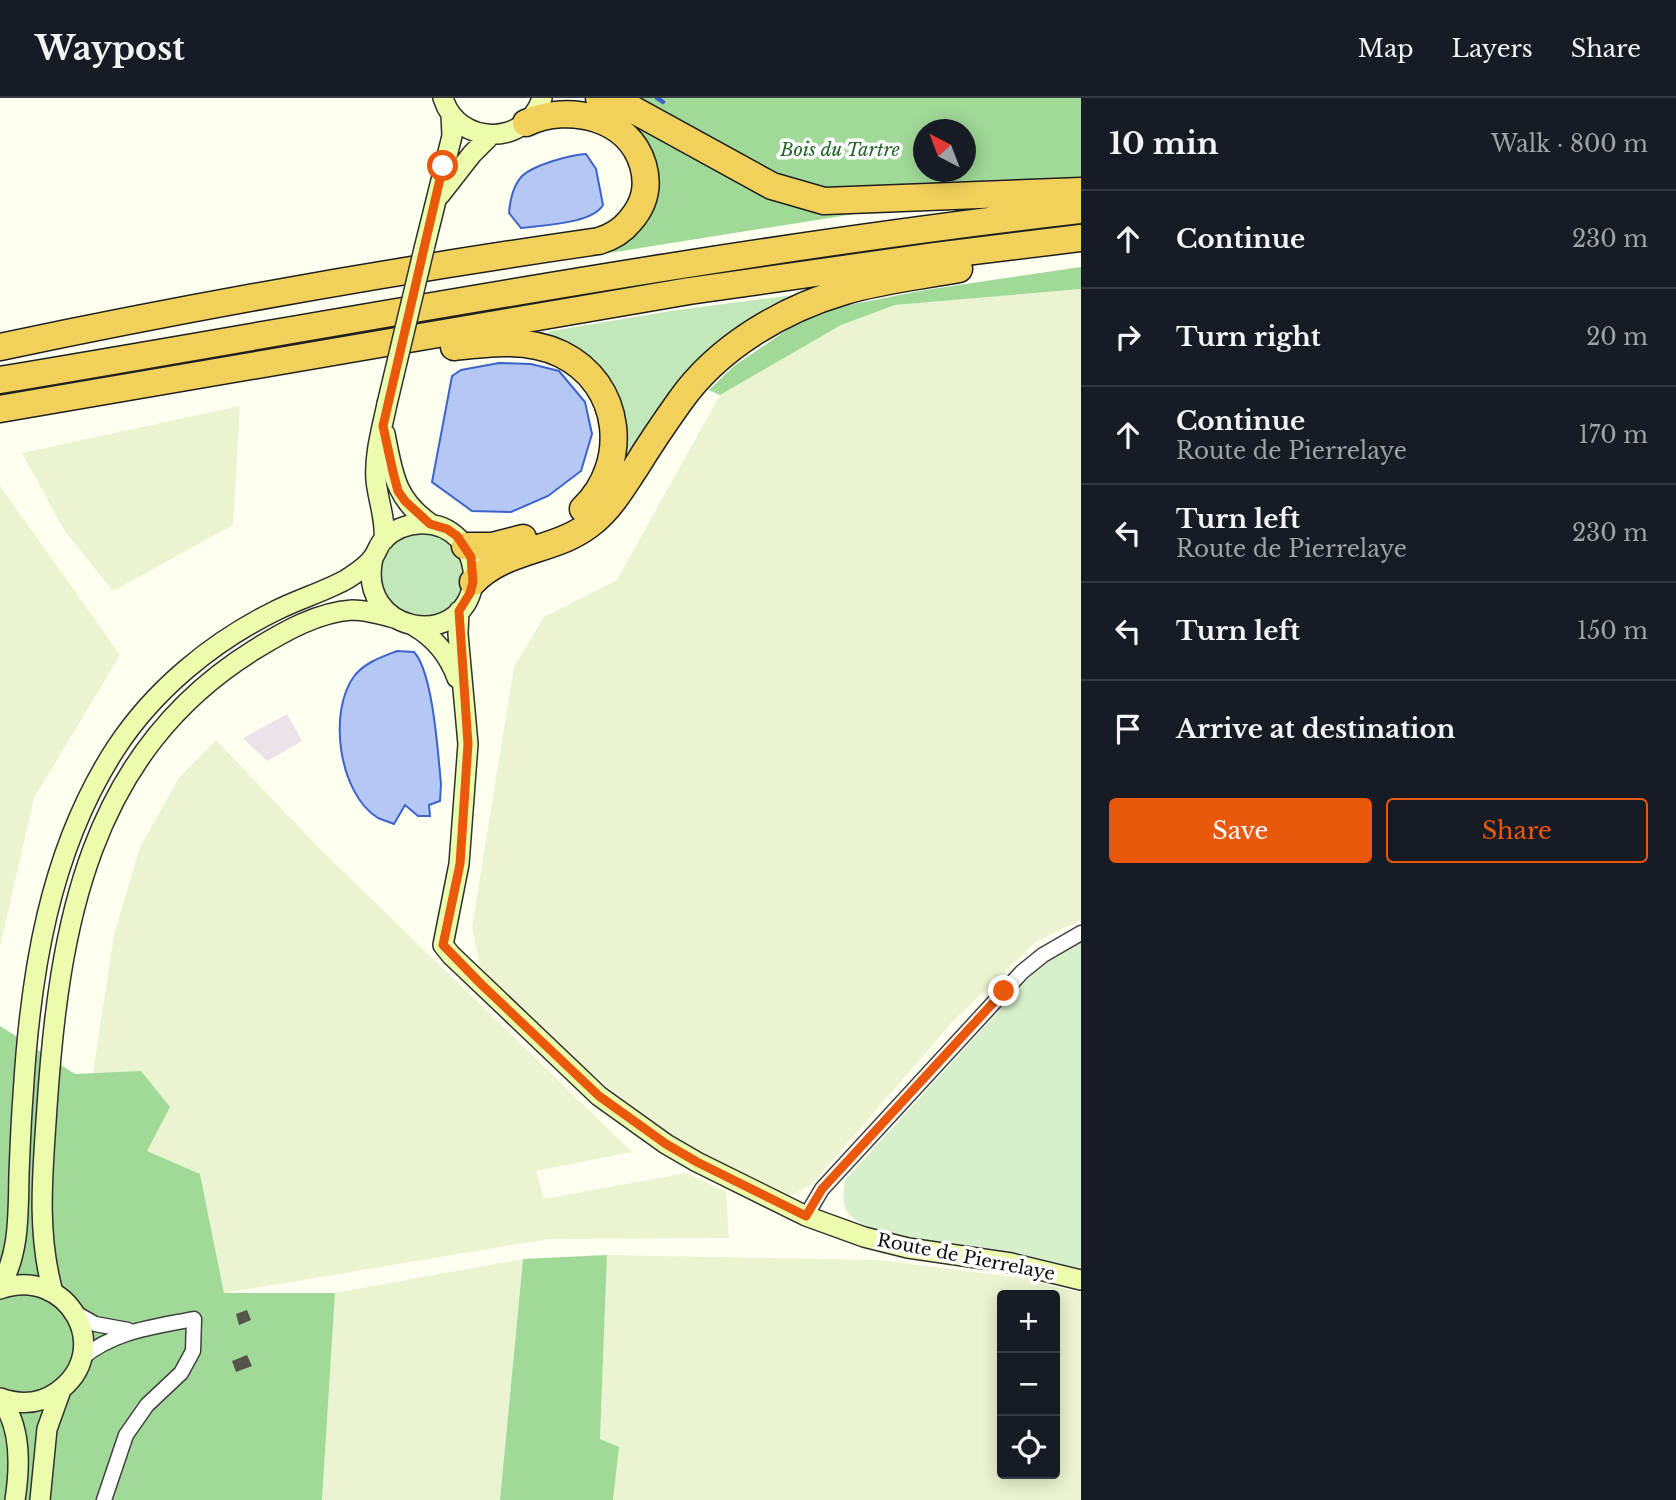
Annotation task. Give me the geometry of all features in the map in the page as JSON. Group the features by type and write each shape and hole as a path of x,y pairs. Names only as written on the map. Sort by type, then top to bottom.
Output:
{"highway":[{"path":"599,98 632,109 772,186 824,201 1081,191"},
{"path":"0,347 157,314 465,260 599,241 612,237 627,225 641,206 646,184 640,157 634,144 623,132 599,119 582,115 542,116 526,123"},
{"path":"0,380 723,259 1081,210"},
{"path":"0,409 716,287 1081,238"},
{"path":"473,582 496,563 574,536 594,522 618,494 682,397 699,377 735,345 775,320 823,298 870,285 1081,248"},
{"path":"274,363 301,372 437,349 514,343 541,346 560,354 589,375 605,398 614,427 615,446 600,490 566,523 492,546 465,545"}],"main road":[{"path":"444,103 469,130 491,136 516,130 526,123 535,113 542,98"},
{"path":"384,540 385,527 375,478 376,456 452,136 444,103"},
{"path":"434,204 472,154 491,136"},
{"path":"383,426 398,491 410,508 430,524"},
{"path":"0,1288 10,1267 17,1231 25,1068 41,941 61,864 91,790 133,725 168,687 207,652 252,623 348,578 373,558 384,540 396,530 410,525 430,524 447,529 465,545 473,569 470,593 459,611 438,624 414,626 395,618 354,610 331,614 283,634 240,659 198,692 161,730 131,771 106,815 78,891 61,965 54,1014 41,1209 45,1260 53,1292"},
{"path":"373,558 371,582 374,595 381,606 395,618"},
{"name":"Route de Pierrelaye","path":"459,611 468,744 460,864 443,945 599,1096 666,1144 697,1162 806,1216 864,1237 908,1248 1010,1263 1081,1280"},
{"name":"Route de Pierrelaye","path":"414,626 446,654 463,697"},
{"path":"0,1288 32,1284 53,1292 74,1312 83,1339 82,1357 74,1375 61,1390 31,1403 0,1399"},
{"path":"40,1500 47,1429 61,1390"},
{"path":"0,1399 12,1417 15,1430 18,1470 15,1500"}],"street":[{"path":"806,1216 822,1189 1021,972 1043,955 1081,933"},
{"path":"74,1312 95,1324 113,1329 136,1330"},
{"path":"82,1357 103,1342 136,1330 194,1319 193,1352 181,1373 147,1405 126,1435 104,1500"}],"shaded area":[{"path":"287,714 302,741 267,761 243,738"}],"green space":[{"name":"Bois du Tartre","path":"599,98 1081,98 1081,191 824,201"},
{"path":"621,118 873,211 584,257 602,250 641,222"},
{"path":"1081,267 1081,289 895,305 841,325 720,395 709,390 734,366 797,323 834,308 925,290"},
{"path":"1081,289 1081,920 1037,941 954,1020 811,1185 786,1198 679,1144 586,1069 481,970 472,927 514,667 544,617 617,580 720,395 841,325 895,305"},
{"path":"809,293 789,302 620,480 624,437 547,339 547,334 551,331 671,311"},
{"path":"240,406 233,525 113,591 64,530 22,453"},
{"path":"0,486 120,655 34,798 0,947"},
{"path":"417,531 443,535 466,562 458,600 445,611 426,616 411,614 398,608 382,586 384,558 393,544"},
{"path":"216,740 319,848 632,1152 536,1171 544,1199 687,1173 726,1192 729,1238 548,1239 224,1293 200,1174 147,1151 93,1073 114,935 140,847 179,778"},
{"path":"1081,940 1081,1271 1002,1252 901,1237 864,1225 851,1216 844,1204 845,1180 1035,971 1059,952"},
{"path":"0,1026 75,1074 141,1071 170,1107 147,1151 200,1174 224,1293 335,1293 322,1500 0,1500"},
{"path":"607,1255 879,1260 1021,1278 1081,1293 1081,1500 613,1500 618,1447 600,1440"},
{"path":"607,1255 600,1439 619,1447 613,1500 500,1500 523,1259"},
{"path":"523,1259 500,1500 322,1500 335,1293"}],"water":[{"path":"586,154 596,169 603,205 578,220 521,228 509,213 512,193 522,176 552,161"},
{"path":"499,363 531,364 559,371 585,402 592,434 581,471 548,496 511,512 472,511 432,482 452,376 461,370"},
{"path":"397,651 414,652 426,677 434,714 441,784 440,801 429,805 430,816 418,816 405,805 394,824 378,818 354,791 341,751 340,730 341,709 346,690 355,675 369,663"}],"building":[{"path":"247,1310 251,1320 239,1325 236,1314"},
{"path":"247,1355 252,1366 236,1372 232,1361"}],"waterway":[{"path":"657,98 663,102"}],"route":[{"path":"443,166 383,426 398,491 418,516 457,536 471,557 473,569 470,593 459,611 458,634 468,744 460,864 443,945 599,1096 666,1144 697,1162 806,1216 822,1189 1004,991"}]}
